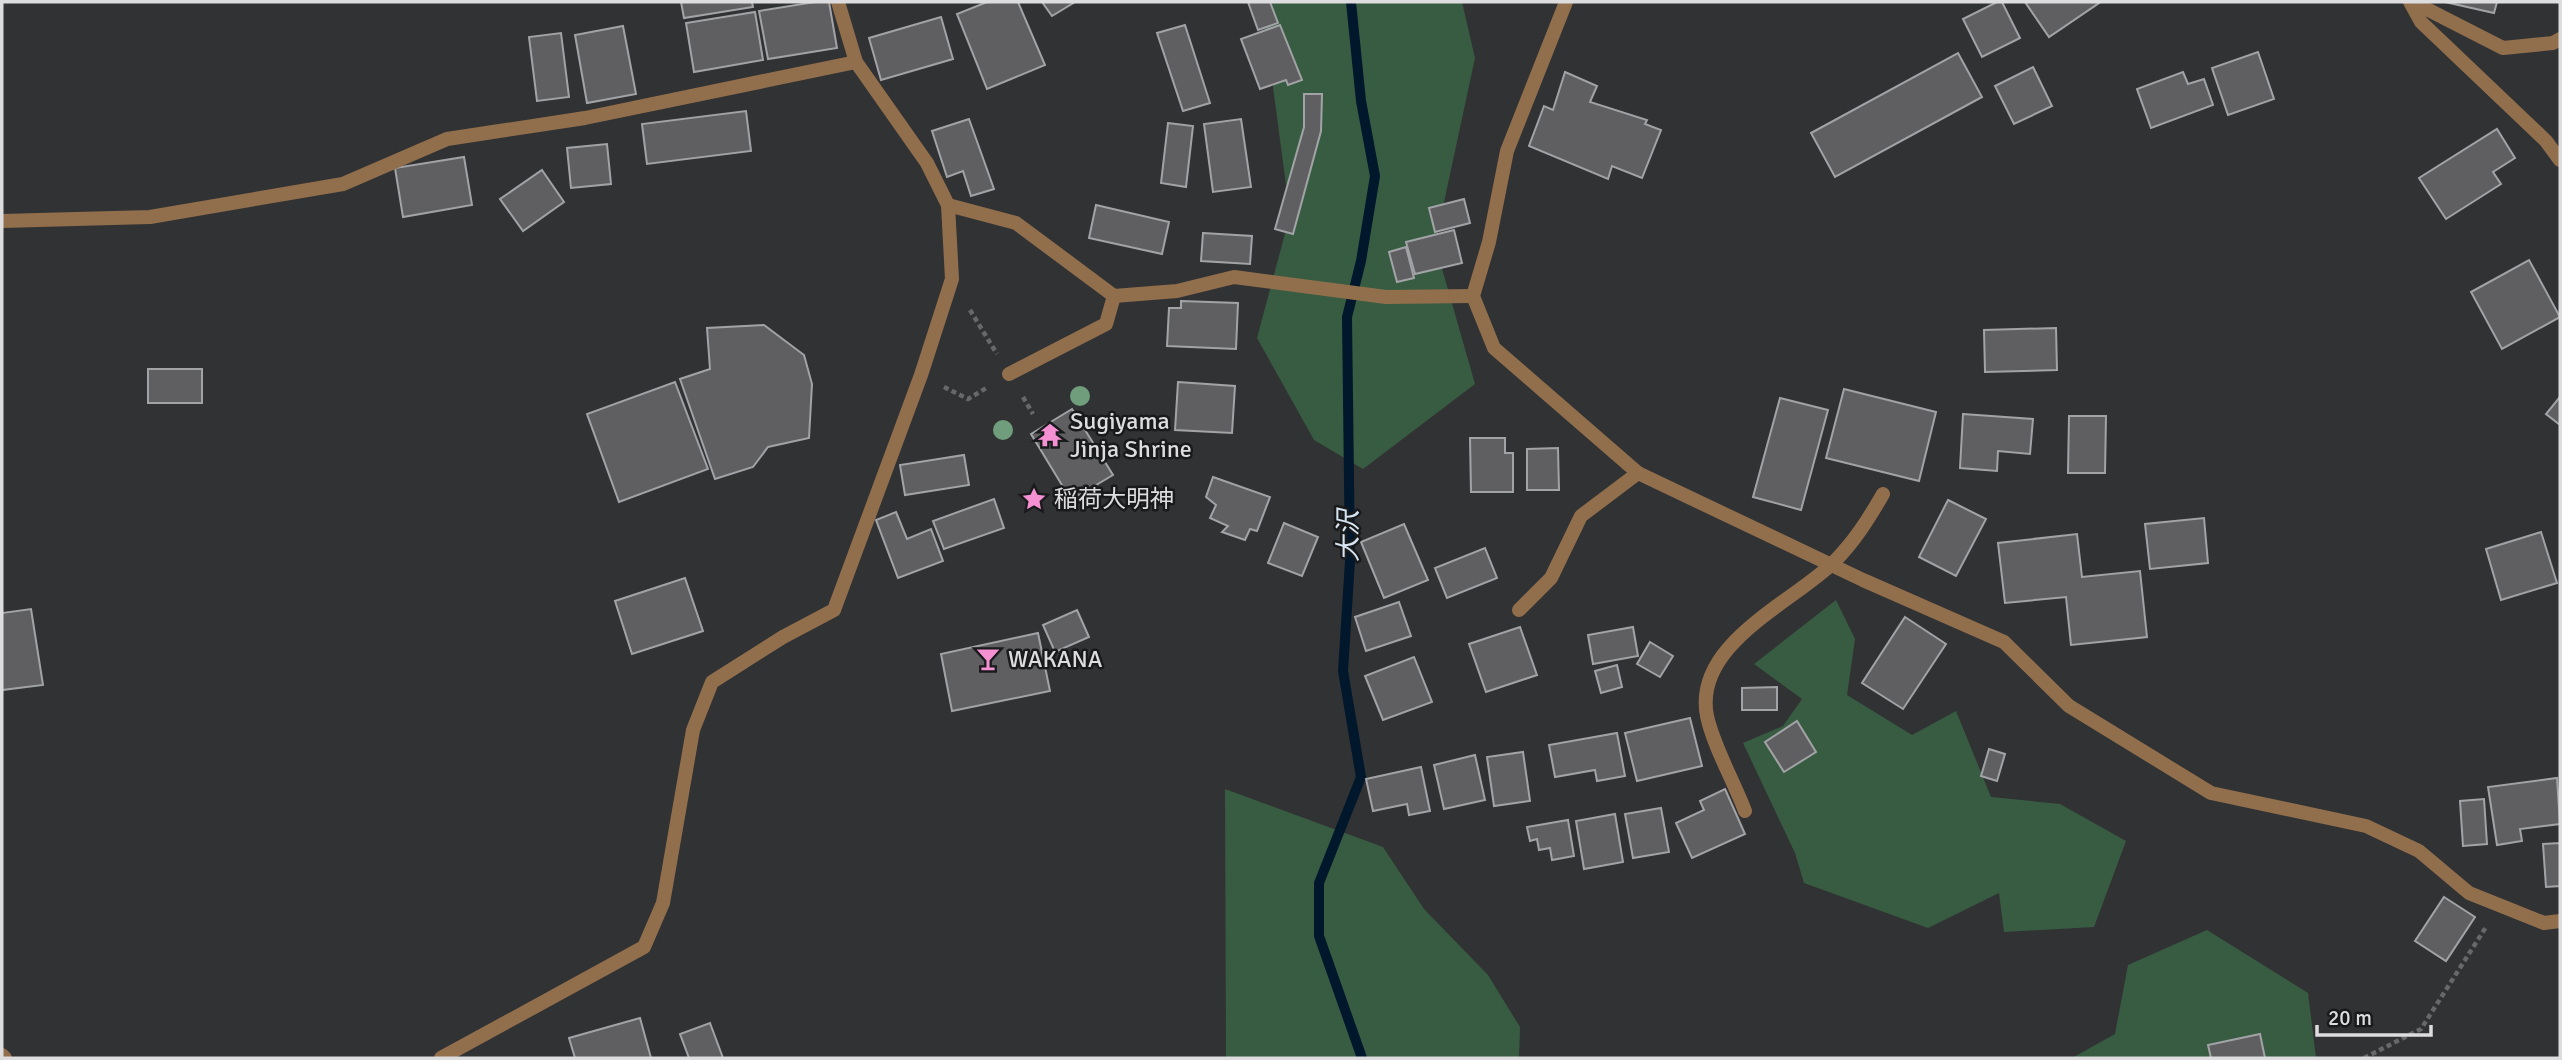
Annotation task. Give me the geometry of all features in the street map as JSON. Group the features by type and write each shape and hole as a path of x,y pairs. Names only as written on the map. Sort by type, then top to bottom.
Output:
{"street":[{"path":"441,1058 644,947 663,904 694,730 712,682 783,637 834,610 921,375 952,279 948,205 927,163 856,62 838,2"},
{"path":"1566,2 1507,151 1489,242 1474,296 1494,348 1638,474 1831,565 2004,642 2069,706 2211,793 2366,826 2419,851 2469,893 2544,923 2560,921"},
{"path":"2411,2 2503,48 2553,43 2560,39"},
{"path":"2411,2 2421,22 2546,141 2560,160"},
{"path":"2,221 150,217 343,184 447,139 585,118 856,62"},
{"path":"948,205 1016,223 1114,296 1177,291 1234,277 1386,297 1474,296"},
{"path":"1009,374 1106,324 1114,296"},
{"path":"1519,610 1551,578 1581,516 1638,474"},
{"path":"1745,811 1707,715 1708,681 1726,647 1831,565 1860,534 1883,494"}],"path":[{"path":"952,279 1033,414"},
{"path":"921,375 968,399 1009,374"},
{"path":"2364,1058 2421,1029 2500,905"}],"green space":[{"path":"1253,2 1462,2 1475,58 1435,244 1475,384 1363,469 1314,440 1257,338 1290,215 1264,19"},
{"path":"1836,600 1855,639 1847,695 1912,735 1956,711 1991,797 2060,804 2126,841 2094,927 2004,932 1999,893 1928,928 1804,883 1795,853 1743,743 1783,726 1802,699 1754,664"},
{"path":"1225,789 1383,847 1424,909 1488,975 1520,1027 1519,1058 1226,1058"},
{"path":"2207,930 2308,993 2316,1058 2072,1058 2115,1034 2128,965"}],"building":[{"path":"681,2 752,2 753,7 684,18"},
{"path":"829,2 837,48 768,59 759,11"},
{"path":"987,2 1018,2 1045,65 987,89 957,14"},
{"path":"1042,2 1075,2 1052,16"},
{"path":"1248,2 1270,2 1278,23 1258,30"},
{"path":"2002,2 2020,38 1982,57 1963,19"},
{"path":"2025,2 2098,2 2099,3 2049,37"},
{"path":"2445,2 2497,2 2494,13"},
{"path":"755,12 763,60 694,72 686,23"},
{"path":"941,17 953,59 881,80 869,38"},
{"path":"1185,25 1210,103 1183,111 1157,33"},
{"path":"1280,25 1302,80 1288,85 1286,80 1260,89 1241,39"},
{"path":"623,26 636,94 587,103 575,35"},
{"path":"561,33 569,97 537,101 529,37"},
{"path":"2258,52 2274,99 2228,115 2212,68"},
{"path":"1958,53 1982,97 1835,177 1811,133"},
{"path":"2033,67 2052,106 2014,124 1995,86"},
{"path":"1565,72 1597,86 1590,102 1647,120 1645,124 1661,130 1642,178 1612,166 1608,179 1529,146 1544,106 1553,110"},
{"path":"2183,72 2188,84 2204,79 2213,105 2151,128 2137,89"},
{"path":"1304,94 1322,94 1321,131 1293,234 1275,229 1304,127"},
{"path":"746,111 751,151 647,164 642,124"},
{"path":"969,119 994,189 971,196 963,171 947,177 932,131"},
{"path":"1241,119 1251,187 1213,192 1204,124"},
{"path":"1168,123 1193,126 1186,187 1161,183"},
{"path":"2497,129 2515,158 2493,172 2501,184 2446,219 2419,178"},
{"path":"607,144 611,184 571,188 567,148"},
{"path":"464,157 472,205 403,217 395,168"},
{"path":"542,170 564,202 523,231 500,199"},
{"path":"1464,199 1470,223 1435,232 1429,208"},
{"path":"1096,205 1169,222 1162,254 1089,238"},
{"path":"1454,230 1462,263 1415,274 1406,242"},
{"path":"1203,233 1252,236 1250,264 1201,261"},
{"path":"1406,247 1414,278 1397,282 1389,252"},
{"path":"2529,260 2560,317 2502,349 2471,292"},
{"path":"1181,301 1238,303 1236,349 1167,346 1169,308 1181,308"},
{"path":"764,325 804,355 812,384 809,438 768,447 753,467 715,479 680,379 710,369 707,328"},
{"path":"2056,328 2057,370 1985,372 1984,330"},
{"path":"148,369 202,369 202,403 148,403"},
{"path":"675,382 708,469 619,502 587,414"},
{"path":"1178,382 1235,386 1232,433 1175,430"},
{"path":"1844,389 1936,412 1919,481 1826,458"},
{"path":"1780,398 1828,410 1801,510 1753,497"},
{"path":"2560,398 2560,425 2546,414"},
{"path":"1072,409 1113,475 1071,500 1031,434"},
{"path":"1963,414 2033,419 2030,454 1998,451 1997,471 1960,468"},
{"path":"2069,416 2106,416 2105,473 2068,473"},
{"path":"1470,438 1505,438 1505,453 1513,453 1513,492 1471,492"},
{"path":"1558,448 1559,490 1527,490 1527,449"},
{"path":"964,455 969,485 905,495 900,465"},
{"path":"1213,477 1270,497 1257,531 1250,529 1245,540 1222,532 1228,526 1210,518 1216,505 1206,497"},
{"path":"994,499 1004,528 944,549 933,521"},
{"path":"1948,500 1986,519 1956,576 1919,557"},
{"path":"896,512 907,539 931,529 943,561 898,578 876,520"},
{"path":"2204,518 2208,563 2150,569 2145,524"},
{"path":"1284,523 1318,537 1302,576 1268,563"},
{"path":"1404,524 1428,580 1384,598 1361,542"},
{"path":"2541,532 2557,583 2501,600 2486,549"},
{"path":"2077,534 2082,577 2140,571 2147,637 2071,645 2066,597 2005,603 1998,543"},
{"path":"1485,548 1497,578 1447,598 1435,568"},
{"path":"685,578 703,631 632,654 615,601"},
{"path":"1399,602 1411,636 1366,651 1355,617"},
{"path":"31,609 43,685 2,690 2,613"},
{"path":"1077,610 1089,637 1055,652 1043,625"},
{"path":"1905,617 1946,644 1903,709 1862,683"},
{"path":"1520,627 1537,675 1486,692 1469,644"},
{"path":"1633,627 1638,656 1593,664 1588,635"},
{"path":"1038,633 1050,691 952,711 941,654"},
{"path":"1650,642 1673,656 1660,677 1637,664"},
{"path":"1414,657 1432,702 1383,720 1365,676"},
{"path":"1617,665 1622,687 1601,693 1595,671"},
{"path":"1777,687 1777,710 1742,710 1742,688"},
{"path":"1690,718 1702,766 1637,781 1625,733"},
{"path":"1797,721 1816,752 1784,772 1765,742"},
{"path":"1617,733 1625,776 1597,781 1595,770 1555,777 1549,745"},
{"path":"1989,749 2005,754 1997,781 1981,776"},
{"path":"1523,752 1530,801 1494,806 1487,757"},
{"path":"1475,755 1485,800 1444,809 1434,765"},
{"path":"1421,767 1430,811 1409,815 1407,804 1373,811 1366,779"},
{"path":"2557,778 2560,824 2520,829 2522,841 2497,845 2488,787"},
{"path":"1725,789 1745,834 1692,858 1676,823 1704,810 1700,801"},
{"path":"2484,799 2487,844 2463,846 2460,801"},
{"path":"1661,808 1669,852 1633,858 1625,814"},
{"path":"1615,814 1623,862 1584,869 1576,821"},
{"path":"1568,820 1574,856 1552,860 1550,848 1539,850 1537,839 1530,841 1527,827"},
{"path":"2560,843 2560,886 2546,887 2543,844"},
{"path":"2444,897 2475,917 2446,961 2415,941"},
{"path":"640,1018 651,1058 575,1058 569,1038"},
{"path":"710,1023 723,1058 689,1058 680,1034"},
{"path":"2260,1034 2265,1058 2211,1058 2208,1045"}],"waterway":[{"name":"大沢","path":"1351,2 1361,101 1375,176 1361,261 1347,317 1350,561 1343,671 1361,777 1319,883 1319,936 1362,1058"}],"place":[{"name":"Sugiyama Jinja Shrine","path":"1050,435"},
{"name":"稲荷大明神","path":"1034,499"},
{"name":"WAKANA","path":"988,659"}]}
